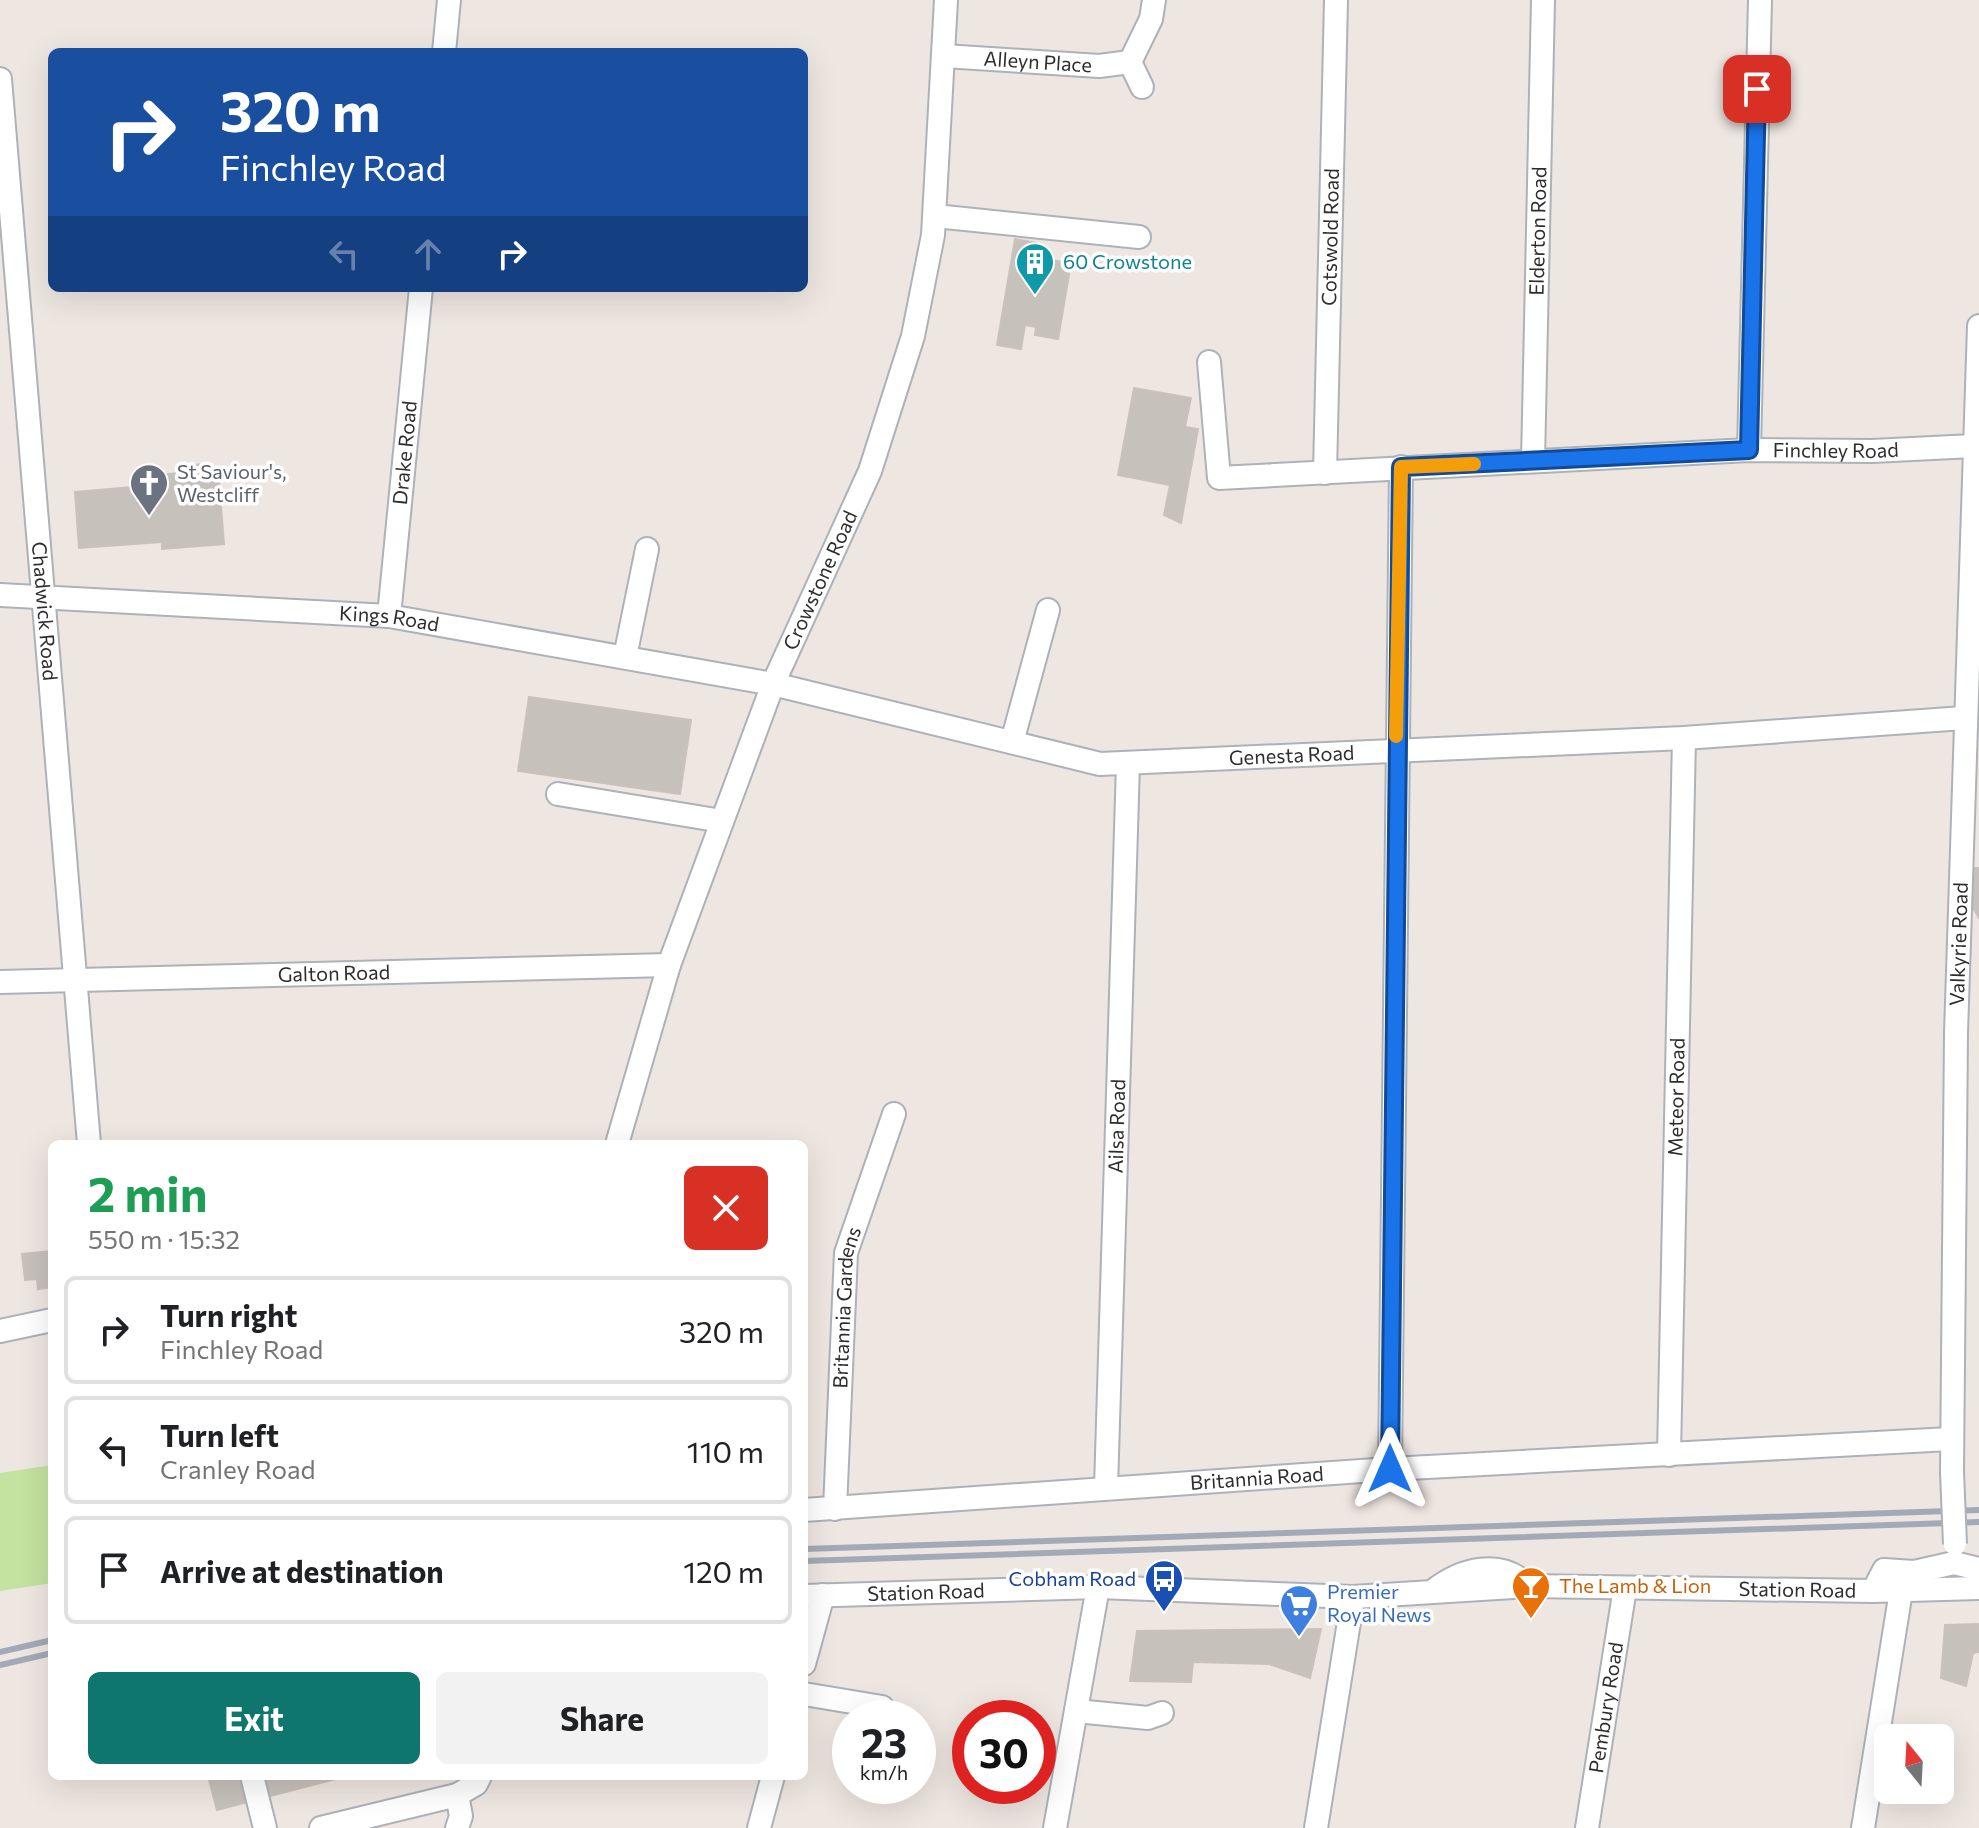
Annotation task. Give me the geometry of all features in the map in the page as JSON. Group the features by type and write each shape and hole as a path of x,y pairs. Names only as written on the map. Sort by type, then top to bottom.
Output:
{"street":[{"path":"444,48 449,0"},
{"name":"Crowstone Road","path":"618,1140 669,965 773,684 870,471 913,336 935,216 946,0"},
{"path":"1142,87 1130,62 1151,19 1154,0"},
{"name":"Cotswold Road","path":"1325,473 1336,0"},
{"name":"Elderton Road","path":"1533,461 1543,0"},
{"path":"1749,450 1760,0"},
{"name":"Alleyn Place","path":"944,56 1099,66 1130,62"},
{"name":"Chadwick Road","path":"0,79 89,1140"},
{"path":"935,216 1139,237"},
{"name":"Drake Road","path":"389,616 421,292"},
{"name":"Valkyrie Road","path":"1955,1553 1950,1439 1956,1033 1970,834 1964,718 1975,531 1973,446 1979,326"},
{"name":"Finchley Road","path":"1209,362 1219,478 1749,450 1872,451 1973,446"},
{"path":"1390,1469 1395,752 1401,467"},
{"path":"625,657 647,549"},
{"name":"Kings Road","path":"0,595 389,616 773,684"},
{"path":"1012,742 1048,610"},
{"name":"Genesta Road","path":"773,684 1100,764 1684,738 1964,718"},
{"name":"Meteor Road","path":"1669,1455 1684,738"},
{"name":"Ailsa Road","path":"1106,1488 1128,764"},
{"path":"558,794 722,821"},
{"name":"Galton Road","path":"0,982 669,965"},
{"path":"1956,1033 1979,1034"},
{"name":"Britannia Gardens","path":"835,1509 846,1253 894,1114"},
{"path":"0,1331 48,1321"},
{"name":"Britannia Road","path":"808,1510 1390,1469 1950,1439"},
{"name":"Station Road","path":"1873,1591 1876,1580 1884,1570 1914,1572 1955,1553 1979,1569"},
{"name":"Station Road","path":"813,1596 1098,1587 1353,1597 1528,1586 1873,1591 1979,1588"},
{"path":"1055,1828 1098,1587"},
{"name":"Pembury Road","path":"1587,1828 1625,1588"},
{"path":"1863,1828 1901,1591"},
{"path":"808,1634 813,1596"},
{"path":"1316,1828 1353,1597"},
{"path":"808,1695 840,1700"},
{"path":"1076,1711 1148,1718 1162,1713"},
{"path":"253,1780 265,1828"},
{"path":"321,1828 457,1795 478,1780"},
{"path":"759,1828 772,1780"},
{"path":"457,1795 461,1816 457,1828"}],"green space":[{"path":"48,1466 48,1584 0,1591 0,1473"}],"building":[{"name":"60 Crowstone","path":"1015,239 1037,243 1034,265 1042,267 1043,259 1071,263 1058,339 1035,335 1036,327 1025,325 1021,349 997,345"},
{"path":"1134,388 1191,398 1185,427 1198,429 1181,523 1164,515 1170,485 1118,475"},
{"name":"St Saviour's, Westcliff","path":"205,464 205,470 218,469 224,544 162,549 162,542 79,548 75,492 156,485 156,475 181,473 180,466"},
{"path":"529,697 691,720 680,794 518,771"},
{"path":"1972,868 1979,868 1979,918 1973,908"},
{"path":"48,1251 48,1288 38,1289 37,1279 25,1280 22,1254"},
{"path":"1978,1624 1979,1652 1973,1653 1966,1686 1941,1678 1945,1625"},
{"path":"1321,1629 1310,1678 1269,1664 1193,1662 1191,1682 1130,1681 1137,1631"},
{"path":"209,1780 332,1780 217,1810"}],"railway":[{"path":"808,1549 1979,1510"},
{"path":"808,1561 1979,1522"},
{"path":"0,1652 48,1641"},
{"path":"0,1665 48,1654"}],"slow traffic":[{"path":"1396,736 1401,467 1474,464"}],"place":[{"name":"60 Crowstone","path":"1035,296"},
{"name":"St Saviour's, Westcliff","path":"149,517"},
{"name":"Cobham Road","path":"1164,1613"},
{"name":"The Lamb & Lion","path":"1531,1620"},
{"name":"Premier Royal News","path":"1299,1638"}],"route":[{"path":"1390,1469 1395,752 1401,467 1749,450 1757,89"}]}
